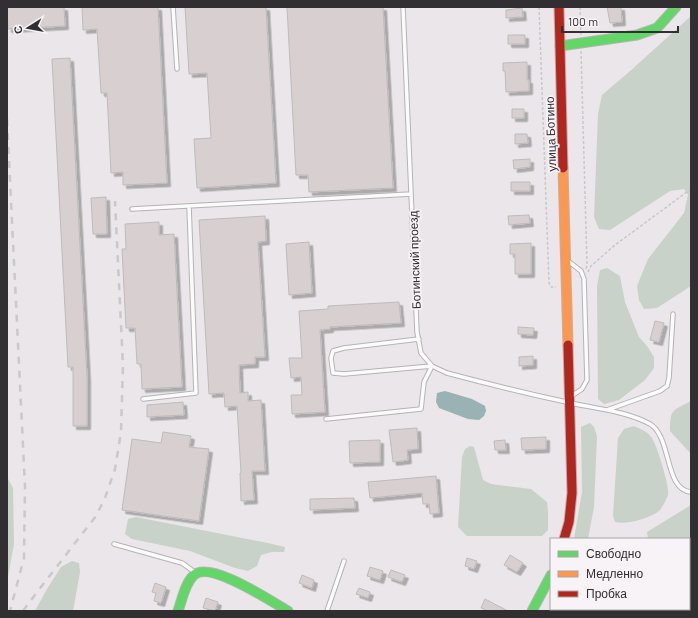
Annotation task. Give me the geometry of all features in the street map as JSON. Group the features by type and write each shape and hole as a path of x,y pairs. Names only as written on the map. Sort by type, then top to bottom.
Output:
{"main road":[{"name":"улица Ботино","path":"559,7 572,493 569,522 564,538"},
{"path":"560,46 637,35 657,28 676,7"},
{"path":"178,611 190,581 196,573 204,571 213,572 228,577 288,611"},
{"path":"532,611 550,577"}],"lane":[{"path":"173,7 177,69"},
{"name":"Ботинский проезд","path":"403,7 417,324 421,353 432,366"},
{"path":"132,209 411,194"},
{"path":"143,399 196,393 188,206"},
{"path":"566,260 581,271 584,279 587,380 582,388 570,400"},
{"path":"606,411 660,391 667,386 673,314"},
{"path":"419,339 344,348 333,351 331,358 333,373 344,374 432,366 454,375 570,400 606,411 632,416 651,424 659,432 676,482 682,490 691,492"},
{"path":"326,419 421,410 424,382 432,366"},
{"path":"114,544 182,563 196,573"},
{"path":"327,611 344,561"}],"path":[{"path":"539,7 549,283 551,287 566,287"},
{"path":"580,7 587,265 584,279"},
{"path":"584,279 591,266 615,246 691,190"}],"shaded area":[{"path":"691,16 691,286 657,308 644,309 639,300 637,286 648,259 684,213 688,195 684,189 670,191 610,230 599,229 594,217 598,114 602,95"},
{"path":"607,268 620,276 625,302 639,337 654,357 654,368 645,380 619,400 604,404 598,399 597,286 600,270"},
{"path":"691,401 691,454 670,431 671,418 674,411"},
{"path":"590,423 594,427 597,436 594,507 588,538 574,538 582,492 581,427"},
{"path":"634,426 648,434 654,442 660,457 668,495 662,508 654,514 643,519 620,523 615,522 613,516 618,438 624,429"},
{"path":"470,446 474,447 483,480 491,484 531,489 547,502 548,530 542,536 467,536 458,527 462,457 465,449"},
{"path":"7,477 13,488 14,544 7,582"},
{"path":"691,505 691,594 690,538 648,538 647,532"},
{"path":"136,517 285,547 284,552 272,552 261,555 257,566 248,571 235,568 190,551 132,539 125,534 128,519"},
{"path":"72,561 79,563 80,572 73,611 35,611 61,567"}],"water":[{"path":"445,391 472,399 485,406 486,411 484,416 479,420 468,419 439,408 436,402 437,393"}],"building":[{"path":"7,7 64,7 65,26 8,29"},
{"path":"82,7 158,7 167,183 123,185 123,172 111,173 107,93 101,93 97,29 83,30"},
{"path":"185,7 266,7 276,183 197,188 194,139 211,138 207,73 189,74"},
{"path":"287,7 383,7 393,188 309,192 308,175 296,175"},
{"path":"607,7 621,7 622,22 610,23"},
{"path":"522,8 523,17 506,18 506,10"},
{"path":"508,35 525,35 525,44 508,44"},
{"path":"70,58 87,377 87,426 73,426 73,367 68,367 52,59"},
{"path":"527,62 527,80 529,80 529,91 506,92 503,63"},
{"path":"512,109 524,109 524,118 512,118"},
{"path":"515,134 527,134 528,143 515,144"},
{"path":"530,159 530,167 514,169 513,160"},
{"path":"511,182 530,182 530,191 511,191"},
{"path":"106,197 107,234 93,234 91,198"},
{"path":"529,215 530,223 509,225 508,216"},
{"path":"265,216 266,241 258,242 265,357 255,357 255,364 239,365 240,393 248,392 248,401 261,400 265,471 252,471 254,500 241,501 237,406 225,407 224,393 209,394 199,220"},
{"path":"159,222 159,235 174,234 182,387 142,389 141,364 137,364 135,328 126,328 122,249 126,249 125,224"},
{"path":"309,242 312,293 289,295 286,244"},
{"path":"531,243 531,274 515,274 515,254 510,254 510,244"},
{"path":"399,302 401,323 330,327 330,329 320,330 325,412 292,414 291,395 302,395 301,377 291,378 289,358 302,358 299,311 328,309 328,306"},
{"path":"655,321 664,323 659,342 650,340"},
{"path":"518,327 534,328 533,335 518,334"},
{"path":"533,356 533,365 519,366 519,357"},
{"path":"183,402 184,415 147,417 147,405"},
{"path":"417,428 418,449 407,450 408,460 393,462 389,430"},
{"path":"163,432 191,436 189,447 209,449 199,521 122,510 132,439 161,443"},
{"path":"546,437 546,449 522,450 521,438"},
{"path":"380,440 380,462 350,463 349,441"},
{"path":"505,440 506,450 495,450 494,441"},
{"path":"436,476 439,513 430,514 429,504 423,504 422,493 370,498 368,482"},
{"path":"354,498 355,508 310,510 310,499"},
{"path":"510,555 523,563 517,572 504,565"},
{"path":"467,558 477,561 474,569 465,566"},
{"path":"370,567 383,571 380,580 367,576"},
{"path":"391,570 405,575 402,582 388,577"},
{"path":"302,575 314,580 312,588 299,583"},
{"path":"155,583 166,587 161,603 154,601 156,593 152,592"},
{"path":"359,588 370,592 368,598 356,594"},
{"path":"206,598 218,602 215,611 203,608"},
{"path":"485,599 508,611 488,611 481,608"}],"railway":[{"path":"7,119 25,487 24,558 10,611"},
{"path":"23,611 96,516 105,498 115,469 121,432 123,366 115,201"}],"traffic: fast":[{"path":"560,46 637,35 657,28 676,7"},
{"path":"178,611 188,582 194,575 202,572 227,577 288,611"},
{"path":"532,611 550,577"}],"traffic: slow":[{"path":"563,168 568,345"}],"traffic: jam":[{"path":"559,7 563,168"},
{"path":"564,538 569,522 572,493 568,345"}]}
